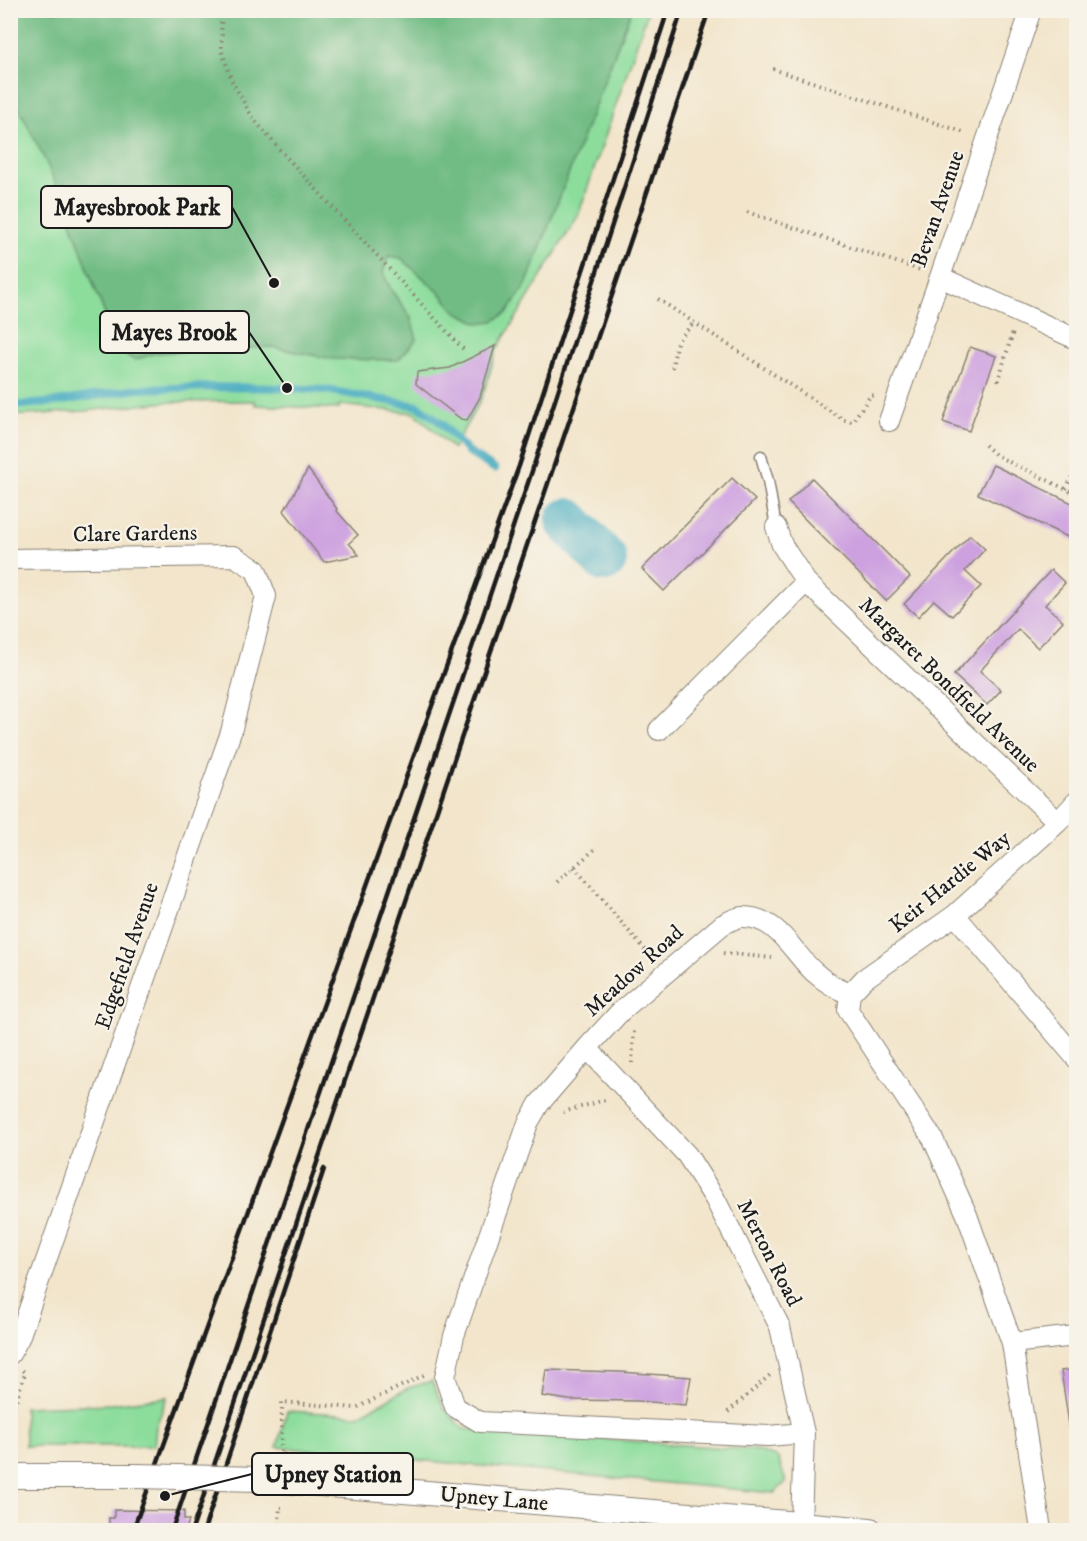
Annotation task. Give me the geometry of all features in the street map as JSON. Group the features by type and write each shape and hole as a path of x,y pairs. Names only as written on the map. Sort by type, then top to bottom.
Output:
{"street":[{"name":"Bevan Avenue","path":"889,421 1030,10"},
{"path":"940,277 1077,339"},
{"name":"Margaret Bondfield Avenue","path":"776,527 782,545 807,582 1058,822"},
{"name":"Clare Gardens","path":"10,560 234,556 256,570"},
{"name":"Edgefield Avenue","path":"14,1360 19,1338 231,732 266,596 256,570"},
{"path":"659,730 807,582"},
{"name":"Keir Hardie Way","path":"850,994 864,980 955,915 1077,802"},
{"path":"955,915 1077,1058"},
{"name":"Meadow Road","path":"445,1377 454,1336 528,1123 539,1104 620,1012 722,925 741,916 759,919 778,930 813,971 835,988 850,994"},
{"path":"850,994 848,1010 933,1139 967,1215 1012,1343 1041,1530"},
{"name":"Merton Road","path":"587,1048 687,1155 715,1199 780,1327 804,1433 801,1525"},
{"path":"1012,1343 1077,1336"},
{"path":"445,1377 455,1407 480,1422 768,1436 804,1433"},
{"name":"Upney Lane","path":"10,1476 260,1479 870,1530"}],"lane":[{"path":"761,456 776,527"}],"path":[{"path":"221,10 222,52 232,81 252,117 463,349"},
{"path":"773,69 987,139"},
{"path":"747,212 940,277"},
{"path":"658,299 844,420 852,422 871,395 896,402"},
{"path":"998,381 1019,313"},
{"path":"672,368 677,342 694,322"},
{"path":"985,445 997,456 1077,494"},
{"path":"1066,489 1077,468"},
{"path":"557,882 595,849"},
{"path":"574,867 665,974"},
{"path":"693,950 806,962"},
{"path":"528,1123 629,1093 637,998"},
{"path":"705,1432 787,1358"},
{"path":"12,1447 12,1410 25,1373 14,1360"},
{"path":"281,1454 282,1402 356,1408 422,1375 445,1377"},
{"path":"278,1530 280,1507"}],"green space":[{"path":"47,10 55,12 61,10 631,11 526,285 507,313 493,321 478,323 455,311 441,294 401,258 388,256 383,273 392,291 410,316 417,339 398,360 333,359 271,347 155,353 135,360 120,352 65,205 11,92 11,11"},
{"path":"10,11 648,11 578,216 497,349 482,397 453,449 415,413 339,405 339,409 255,405 255,401 166,402 11,416"},
{"path":"432,1381 443,1407 464,1429 756,1450 778,1458 786,1482 774,1493 277,1447 287,1411 359,1415 408,1388"},
{"path":"167,1397 156,1427 154,1446 25,1446 24,1407 111,1404"}],"building":[{"path":"495,346 480,397 467,420 461,419 416,384 417,372 450,368"},
{"path":"970,347 996,356 969,431 943,422"},
{"path":"993,465 1076,505 1076,541 978,494"},
{"path":"308,469 336,510 358,535 349,543 359,555 324,562 284,511"},
{"path":"732,478 755,500 664,591 642,569"},
{"path":"812,478 910,577 886,601 788,502"},
{"path":"970,535 985,549 965,571 981,586 952,616 934,600 918,617 904,604"},
{"path":"1051,570 1065,583 1045,605 1063,621 1038,648 1018,629 980,671 1001,690 987,705 954,675"},
{"path":"1076,1369 1076,1464 1075,1464 1061,1371"},
{"path":"546,1370 691,1377 686,1405 639,1401 569,1400 542,1396"},
{"path":"114,1510 184,1511 184,1520 189,1520 186,1530 109,1530 109,1518 114,1518"}],"waterway":[{"path":"10,406 56,402 137,389 211,387 326,390 418,406 440,422 469,453 495,469"},
{"path":"568,521 604,559"}],"railway":[{"path":"133,1530 519,466 668,10"},
{"path":"172,1530 532,471 682,10"},
{"path":"192,1530 709,10"},
{"path":"204,1530 324,1169"}],"place":[{"name":"Mayesbrook Park","path":"274,283"},
{"name":"Mayes Brook","path":"287,388"},
{"name":"Upney Station","path":"165,1496"}]}
